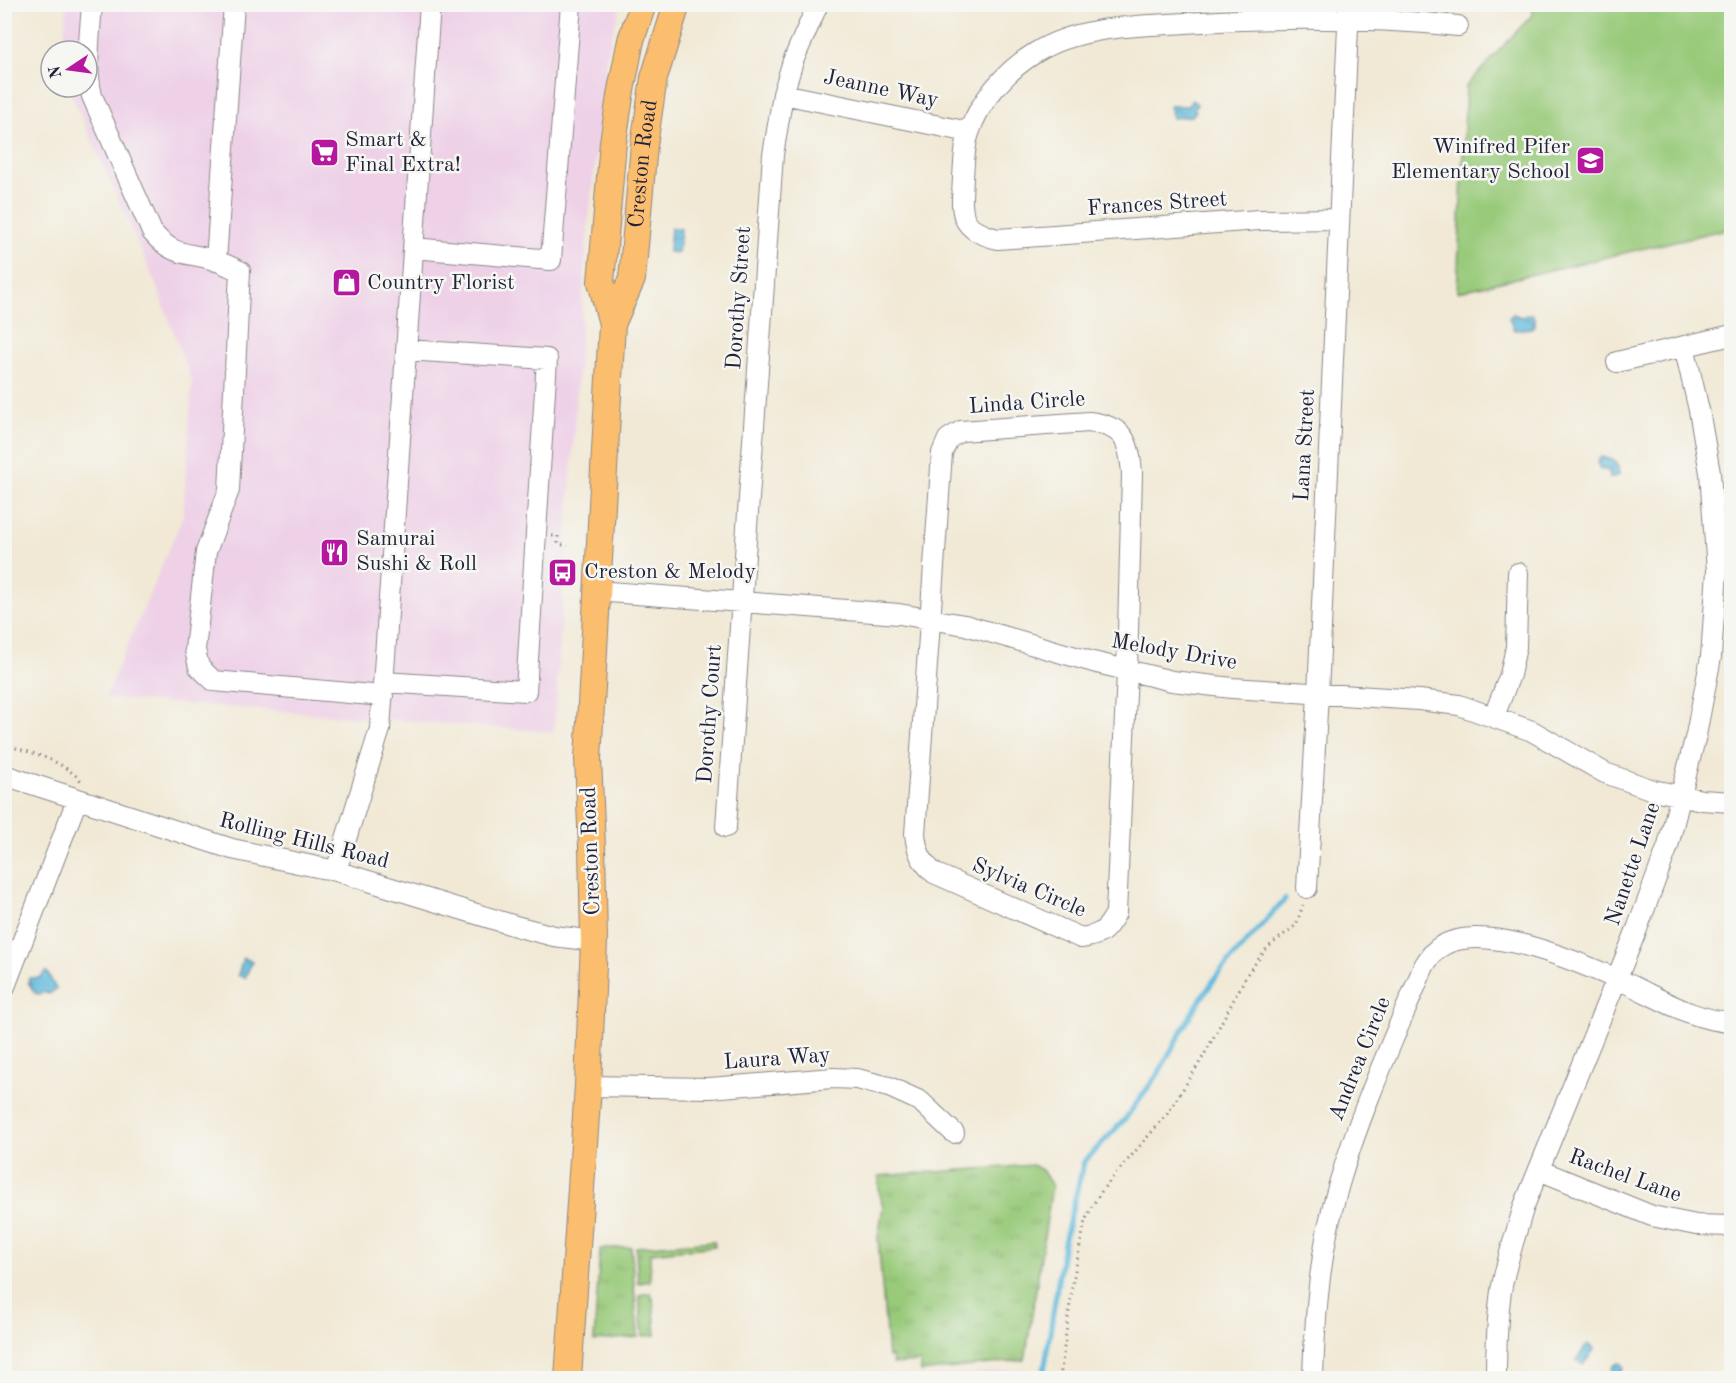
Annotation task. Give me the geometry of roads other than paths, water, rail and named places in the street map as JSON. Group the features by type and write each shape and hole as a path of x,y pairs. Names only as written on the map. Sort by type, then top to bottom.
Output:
{"main road":[{"name":"Creston Road","path":"568,1378 588,1086 594,941 588,759 612,324 601,282 613,142 621,90 643,4"},
{"name":"Creston Road","path":"612,324 632,279 644,146 654,78 677,4"}],"street":[{"path":"92,4 88,52 88,80 92,96 152,232 162,245 176,252 216,261 240,271 229,490 206,552 195,650 199,667 214,681 383,689 526,691 547,359 406,350"},
{"path":"216,261 234,4"},
{"path":"336,871 380,729 430,4"},
{"path":"413,248 552,260 571,4"},
{"name":"Dorothy Street","path":"742,603 772,155 783,94 793,61 818,4"},
{"path":"969,132 990,96 1013,70 1035,53 1060,40 1090,32 1124,27 1348,11 1458,26"},
{"name":"Lana Street","path":"1307,888 1318,694 1348,11"},
{"name":"Jeanne Way","path":"783,94 969,132"},
{"name":"Frances Street","path":"969,132 964,155 962,208 966,222 980,234 998,239 1259,220 1339,219"},
{"path":"1617,362 1731,335"},
{"name":"Nanette Lane","path":"1496,1378 1501,1291 1524,1206 1668,846 1696,735 1711,657 1717,571 1723,531 1684,346"},
{"name":"Linda Circle","path":"929,618 939,472 942,453 948,439 961,431 979,429 1089,422 1105,424 1117,430 1126,441 1132,473 1127,672"},
{"path":"1494,716 1510,675 1516,647 1518,573"},
{"name":"Melody Drive","path":"596,591 742,603 871,610 929,618 999,633 1127,672 1182,682 1459,705 1532,731 1605,772 1653,790 1681,797 1731,802"},
{"name":"Dorothy Court","path":"726,827 742,603"},
{"name":"Sylvia Circle","path":"929,618 915,834 922,862 934,873 1081,938 1096,936 1108,928 1116,913 1127,672"},
{"name":"Rolling Hills Road","path":"4,776 82,793 232,849 336,871 554,936 594,941"},
{"path":"4,989 82,793"},
{"name":"Andrea Circle","path":"1313,1378 1315,1320 1323,1256 1338,1185 1356,1131 1424,966 1435,951 1452,942 1468,938 1515,942 1616,979 1704,1017 1731,1022"},
{"name":"Laura Way","path":"588,1086 710,1088 833,1078 857,1079 890,1087 920,1101 954,1132"},
{"name":"Rachel Lane","path":"1539,1170 1652,1216 1696,1225 1731,1226"}],"water":[{"path":"1192,100 1197,104 1192,116 1172,118 1170,106 1188,106"},
{"path":"671,228 681,229 678,253 669,252"},
{"path":"1513,314 1521,317 1532,314 1535,325 1531,328 1514,330 1509,318"},
{"path":"1601,457 1613,460 1618,467 1619,475 1610,478 1609,471 1600,469 1597,462"},
{"path":"243,958 252,961 245,978 238,975"},
{"path":"45,972 56,989 49,994 35,993 28,982 29,978 40,978"},
{"path":"1588,1344 1595,1349 1583,1365 1576,1360"},
{"path":"1618,1363 1624,1368 1618,1378 1608,1378 1613,1366"}],"waterway":[{"path":"1043,1378 1064,1242 1084,1162 1125,1119 1158,1074 1193,1011 1218,974 1285,899"}],"place":[{"name":"Smart & Final Extra!","path":"324,153"},
{"name":"Winifred Pifer Elementary School","path":"1591,160"},
{"name":"Country Florist","path":"346,283"},
{"name":"Samurai Sushi & Roll","path":"335,552"},
{"name":"Creston & Melody","path":"563,572"}]}
